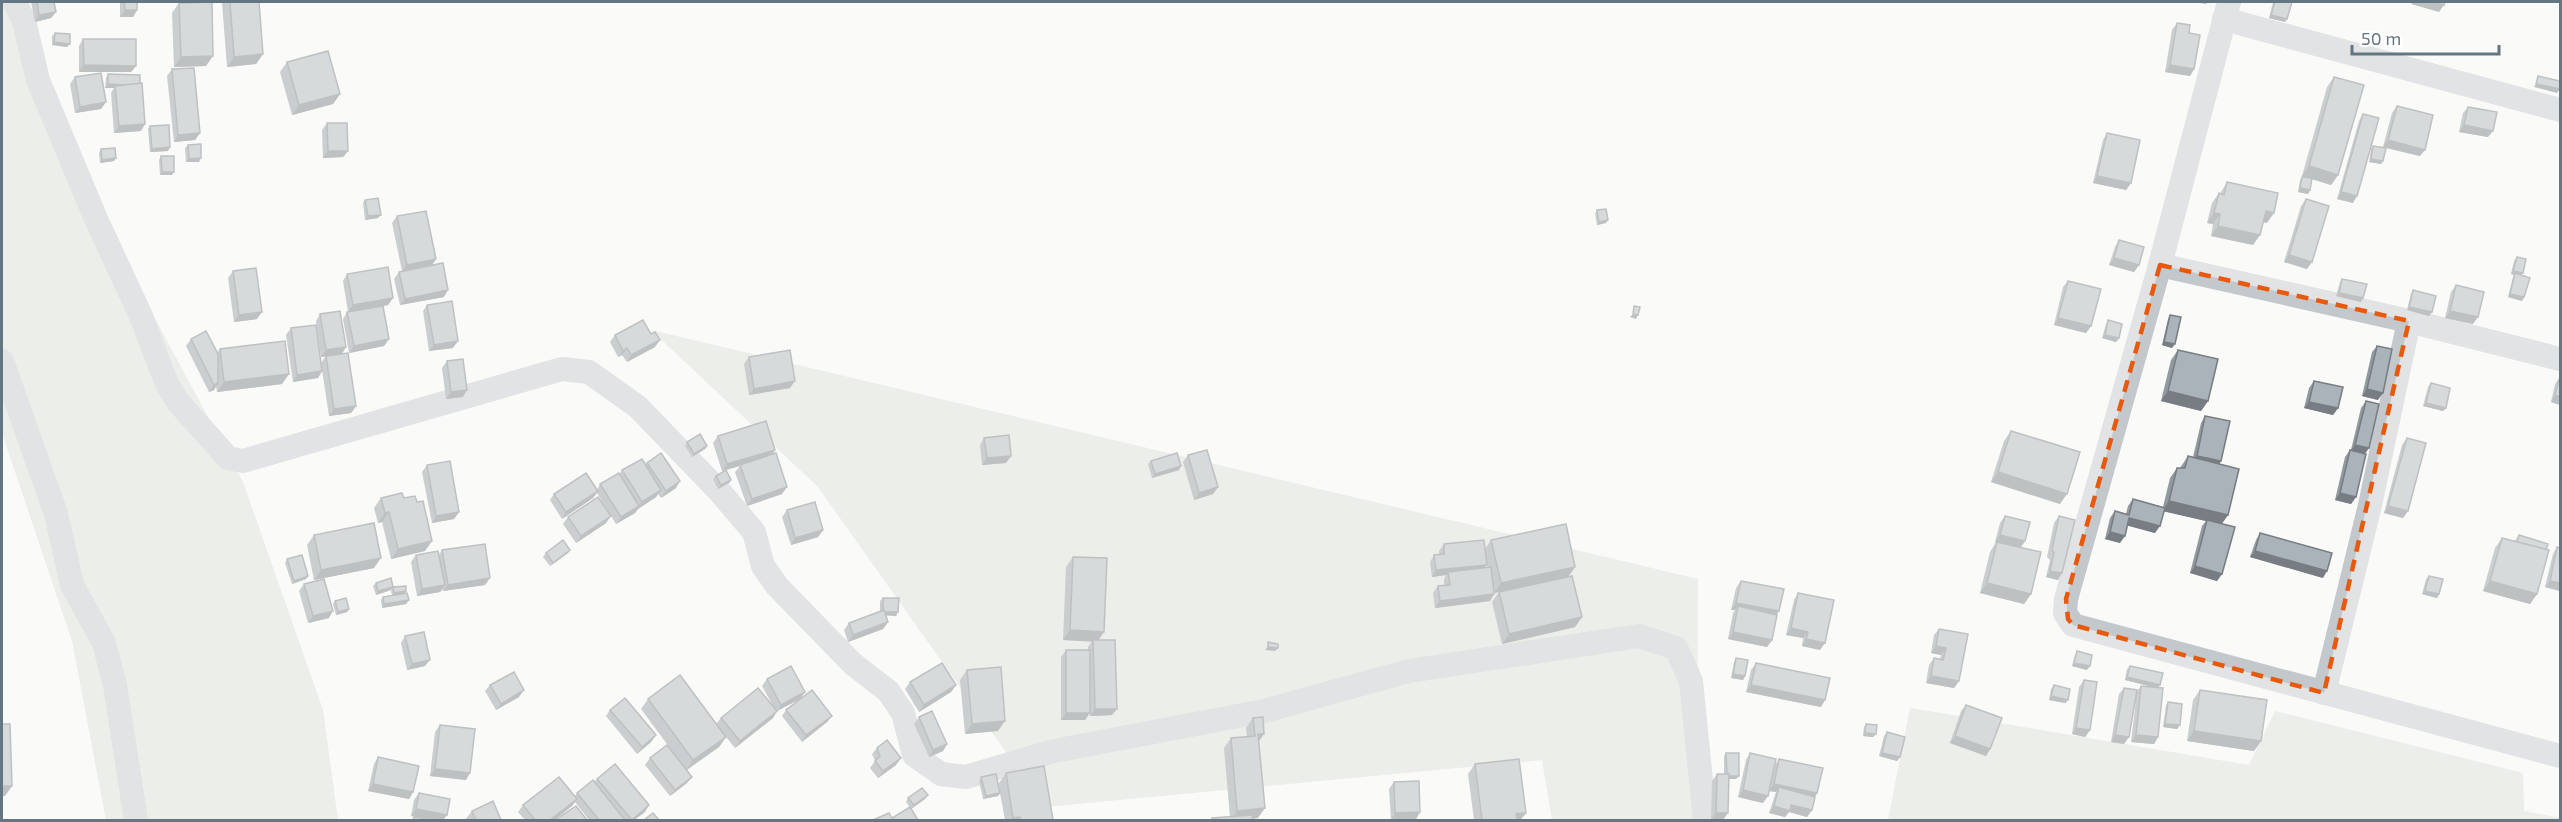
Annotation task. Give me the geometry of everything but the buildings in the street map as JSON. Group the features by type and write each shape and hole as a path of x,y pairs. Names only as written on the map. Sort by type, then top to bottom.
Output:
{"street":[{"path":"15,2 24,21 38,80 96,219 141,316 167,384 178,402 228,458 243,461 562,369 589,372 638,407 720,492 754,532 763,566 777,586 854,664 888,691 903,713 914,754 941,774 966,777 1054,751 1264,711 1408,671 1639,636 1676,648 1690,681 1705,820"},
{"path":"2560,110 2227,10 2160,265 2066,599 2065,613 2073,625 2560,756"},
{"path":"2160,265 2409,321 2560,358"},
{"path":"2324,693 2370,505 2409,321"},
{"path":"2,361 56,514 72,585 104,643 114,685 136,820"}],"highlighted area":[{"path":"2160,265 2409,321 2324,693 2073,625 2068,619 2066,599"}],"shaded area":[{"path":"2,2 8,2 97,211 243,482 323,710 338,820 106,820 72,641 2,433"},
{"path":"651,330 1698,579 1697,820 1552,820 1542,760 1045,807 818,487"},
{"path":"1910,708 2249,765 2275,711 2523,773 2524,811 2560,818 2560,820 1888,820"}]}
